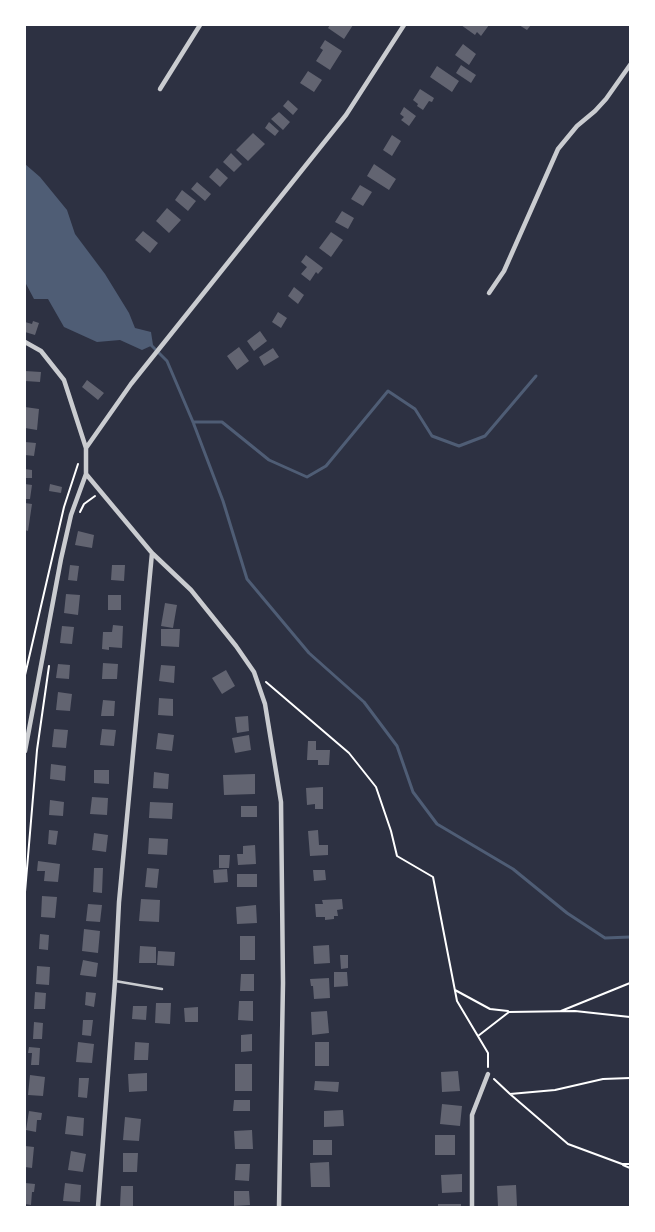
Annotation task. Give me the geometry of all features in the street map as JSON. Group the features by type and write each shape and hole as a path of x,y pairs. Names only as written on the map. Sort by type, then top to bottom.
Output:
{"street":[{"path":"160,89 200,25"},
{"path":"86,448 131,384 346,115 404,25"},
{"path":"489,293 504,271 558,149 577,126 601,105 630,65"},
{"path":"25,342 42,351 64,380 86,448 86,474 71,515 61,559 25,751"},
{"path":"86,474 152,553 191,590 254,672 266,704 281,802 283,983 279,1207"},
{"path":"98,1207 119,902 152,553"},
{"path":"472,1207 472,1115 488,1074"}],"lane":[{"path":"115,981 162,989"}],"path":[{"path":"25,675 64,507 78,466 78,457"},
{"path":"80,513 84,504 101,493"},
{"path":"25,892 37,750 49,665"},
{"path":"254,672 349,753 376,787 391,831 397,856 433,877 458,1001 488,1054 488,1074 568,1144 630,1168"},
{"path":"559,1012 630,983"},
{"path":"455,990 490,1009 509,1012 575,1012 630,1017"},
{"path":"478,1036 509,1012"},
{"path":"510,1094 555,1090 603,1079 630,1078"},
{"path":"622,1164 630,1164"}],"water":[{"path":"25,164 40,177 67,210 75,234 105,274 129,313 135,328 151,332 153,345 142,350 120,340 97,342 64,327 48,299 34,299 25,282"}],"building":[{"path":"330,25 353,25 344,39 328,28"},
{"path":"461,25 489,25 481,36 477,32 475,35"},
{"path":"519,25 531,25 527,30"},
{"path":"325,40 342,51 330,70 316,61 323,50 320,48"},
{"path":"463,44 476,54 469,65 455,55"},
{"path":"461,65 476,75 471,83 456,73"},
{"path":"437,66 459,81 452,92 430,77"},
{"path":"308,71 322,80 314,92 300,83"},
{"path":"420,89 434,98 432,102 429,101 423,110 413,100"},
{"path":"288,100 298,109 293,115 283,106"},
{"path":"404,107 416,116 409,126 401,120 404,117 400,114"},
{"path":"279,112 290,122 283,130 271,119"},
{"path":"269,122 279,131 275,136 265,128"},
{"path":"253,133 265,144 248,161 236,150"},
{"path":"392,135 401,141 392,156 383,150"},
{"path":"231,153 242,164 234,172 223,162"},
{"path":"374,164 396,179 389,190 367,176"},
{"path":"217,168 228,178 220,187 209,177"},
{"path":"197,182 211,194 205,201 191,189"},
{"path":"360,185 372,192 363,206 351,199"},
{"path":"182,190 196,201 188,211 175,200"},
{"path":"167,208 181,220 169,233 156,221"},
{"path":"342,211 354,218 348,229 335,222"},
{"path":"143,231 158,243 150,253 135,240"},
{"path":"331,232 343,240 331,257 319,248"},
{"path":"306,255 323,268 318,274 316,272 310,281 301,274 307,267 301,262"},
{"path":"294,287 304,295 298,304 288,296"},
{"path":"278,312 287,318 281,328 272,322"},
{"path":"33,321 39,323 35,335 25,332 25,322 32,324"},
{"path":"260,331 267,341 254,351 247,341"},
{"path":"239,347 249,361 237,370 227,356"},
{"path":"273,348 279,357 264,366 259,357"},
{"path":"25,371 41,372 40,382 25,381"},
{"path":"87,380 104,393 98,400 82,387"},
{"path":"25,407 39,409 37,430 25,428"},
{"path":"25,442 36,443 34,456 25,455"},
{"path":"25,469 32,470 32,478 25,478"},
{"path":"25,484 32,485 30,499 25,499"},
{"path":"50,484 62,487 61,493 49,491"},
{"path":"25,503 32,504 28,531 25,530"},
{"path":"78,531 94,535 92,548 75,545"},
{"path":"70,565 79,566 77,581 68,580"},
{"path":"112,565 125,565 124,581 111,580"},
{"path":"66,594 80,595 78,615 64,613"},
{"path":"108,595 121,595 121,610 108,610"},
{"path":"165,603 177,605 173,628 161,626"},
{"path":"113,625 123,626 122,648 109,647 109,650 102,649 103,632 112,632"},
{"path":"62,626 74,627 72,644 60,643"},
{"path":"161,629 180,629 179,647 161,646"},
{"path":"103,663 118,664 117,679 102,679"},
{"path":"58,664 70,665 69,679 56,678"},
{"path":"161,665 175,666 174,683 159,681"},
{"path":"226,670 235,686 222,694 212,678"},
{"path":"58,692 72,694 70,711 56,710"},
{"path":"159,698 173,699 173,716 158,715"},
{"path":"103,700 115,701 114,716 101,716"},
{"path":"248,716 249,731 237,733 235,717"},
{"path":"54,729 68,730 66,748 52,747"},
{"path":"102,729 116,730 114,746 100,745"},
{"path":"158,733 174,735 172,751 156,749"},
{"path":"249,735 251,750 235,753 232,738"},
{"path":"308,741 316,741 316,750 330,750 329,765 318,765 318,760 307,760"},
{"path":"51,764 66,766 65,781 50,779"},
{"path":"94,770 109,770 109,784 94,783"},
{"path":"154,772 169,774 168,789 153,788"},
{"path":"255,774 255,794 224,795 223,775"},
{"path":"323,787 323,809 315,809 315,804 307,805 306,788"},
{"path":"92,797 108,798 107,815 90,814"},
{"path":"50,800 64,802 63,816 49,815"},
{"path":"150,802 173,803 172,819 149,818"},
{"path":"241,806 257,806 257,817 241,817"},
{"path":"49,830 58,831 56,845 48,844"},
{"path":"318,830 319,845 328,845 328,855 310,856 308,831"},
{"path":"94,833 108,835 106,852 92,850"},
{"path":"149,838 168,839 167,855 148,854"},
{"path":"255,845 256,864 238,865 237,854 243,854 243,846"},
{"path":"219,855 230,855 229,868 219,868"},
{"path":"38,861 60,864 58,882 44,881 45,871 37,871"},
{"path":"94,868 103,868 102,893 93,892"},
{"path":"147,868 159,869 157,888 145,887"},
{"path":"227,869 228,882 214,883 213,870"},
{"path":"313,870 325,870 326,880 314,881"},
{"path":"237,874 257,874 257,887 237,887"},
{"path":"42,896 57,897 55,918 41,917"},
{"path":"141,899 160,900 159,922 139,921"},
{"path":"342,899 343,909 337,910 338,916 334,916 334,919 325,920 325,917 316,917 315,904 323,904 322,900"},
{"path":"88,904 102,905 100,922 86,921"},
{"path":"256,905 257,923 237,924 236,907"},
{"path":"84,929 100,931 98,953 82,951"},
{"path":"40,934 49,935 48,950 39,949"},
{"path":"240,936 255,936 255,960 240,960"},
{"path":"329,945 330,963 314,964 313,946"},
{"path":"140,946 156,947 156,963 139,963"},
{"path":"158,951 175,952 174,966 157,965"},
{"path":"340,955 348,955 348,968 341,969"},
{"path":"83,960 98,963 96,977 80,975"},
{"path":"37,966 50,967 49,985 36,984"},
{"path":"334,972 347,972 348,986 334,987"},
{"path":"241,974 254,974 254,991 240,991"},
{"path":"329,978 330,998 314,999 313,986 311,986 310,979"},
{"path":"35,992 46,993 45,1009 34,1009"},
{"path":"86,992 96,993 94,1007 85,1005"},
{"path":"239,1001 253,1001 253,1021 238,1020"},
{"path":"156,1003 171,1003 170,1024 155,1023"},
{"path":"133,1006 147,1006 146,1020 132,1019"},
{"path":"198,1007 198,1022 185,1022 184,1008"},
{"path":"327,1011 329,1033 312,1035 311,1012"},
{"path":"83,1020 93,1020 91,1036 82,1035"},
{"path":"34,1022 43,1023 42,1039 33,1039"},
{"path":"252,1034 252,1051 241,1052 241,1035"},
{"path":"78,1042 94,1044 92,1063 76,1062"},
{"path":"135,1042 149,1043 148,1060 134,1060"},
{"path":"315,1042 329,1042 329,1066 315,1066"},
{"path":"29,1047 40,1048 39,1065 31,1065 32,1053 28,1053"},
{"path":"235,1064 252,1064 252,1091 235,1091"},
{"path":"458,1071 460,1091 442,1092 441,1072"},
{"path":"147,1073 147,1091 129,1092 128,1074"},
{"path":"30,1075 45,1077 43,1096 28,1095"},
{"path":"79,1078 89,1078 87,1098 78,1097"},
{"path":"315,1081 339,1082 338,1092 314,1090"},
{"path":"234,1100 250,1100 250,1111 233,1111"},
{"path":"442,1104 462,1106 460,1126 440,1124"},
{"path":"343,1110 344,1126 324,1127 324,1111"},
{"path":"29,1111 42,1113 41,1120 37,1120 36,1132 26,1130"},
{"path":"67,1116 84,1118 83,1136 65,1134"},
{"path":"125,1117 141,1119 139,1141 123,1140"},
{"path":"252,1130 253,1149 235,1149 234,1131"},
{"path":"435,1135 455,1135 455,1155 435,1155"},
{"path":"313,1140 332,1140 332,1155 313,1155"},
{"path":"25,1146 34,1147 32,1168 25,1167"},
{"path":"71,1151 86,1154 83,1172 68,1170"},
{"path":"123,1153 138,1153 137,1172 123,1172"},
{"path":"329,1162 330,1187 311,1187 310,1163"},
{"path":"236,1164 250,1164 249,1181 235,1180"},
{"path":"462,1174 462,1192 442,1193 441,1175"},
{"path":"25,1183 35,1184 31,1205 25,1204"},
{"path":"65,1183 81,1185 80,1202 63,1201"},
{"path":"516,1185 517,1206 498,1207 497,1186"},
{"path":"121,1186 133,1186 133,1206 120,1206"},
{"path":"234,1191 249,1191 250,1205 234,1206"},
{"path":"438,1204 461,1204 461,1207 438,1207"}],"waterway":[{"path":"150,344 167,361 193,422 223,501 247,579 309,653 364,702 397,746 413,792 437,824 513,869 567,913 605,938 630,937"},
{"path":"193,422 222,422 269,460 307,477 326,466 388,391 415,409 432,436 459,446 485,436 536,376"}]}
